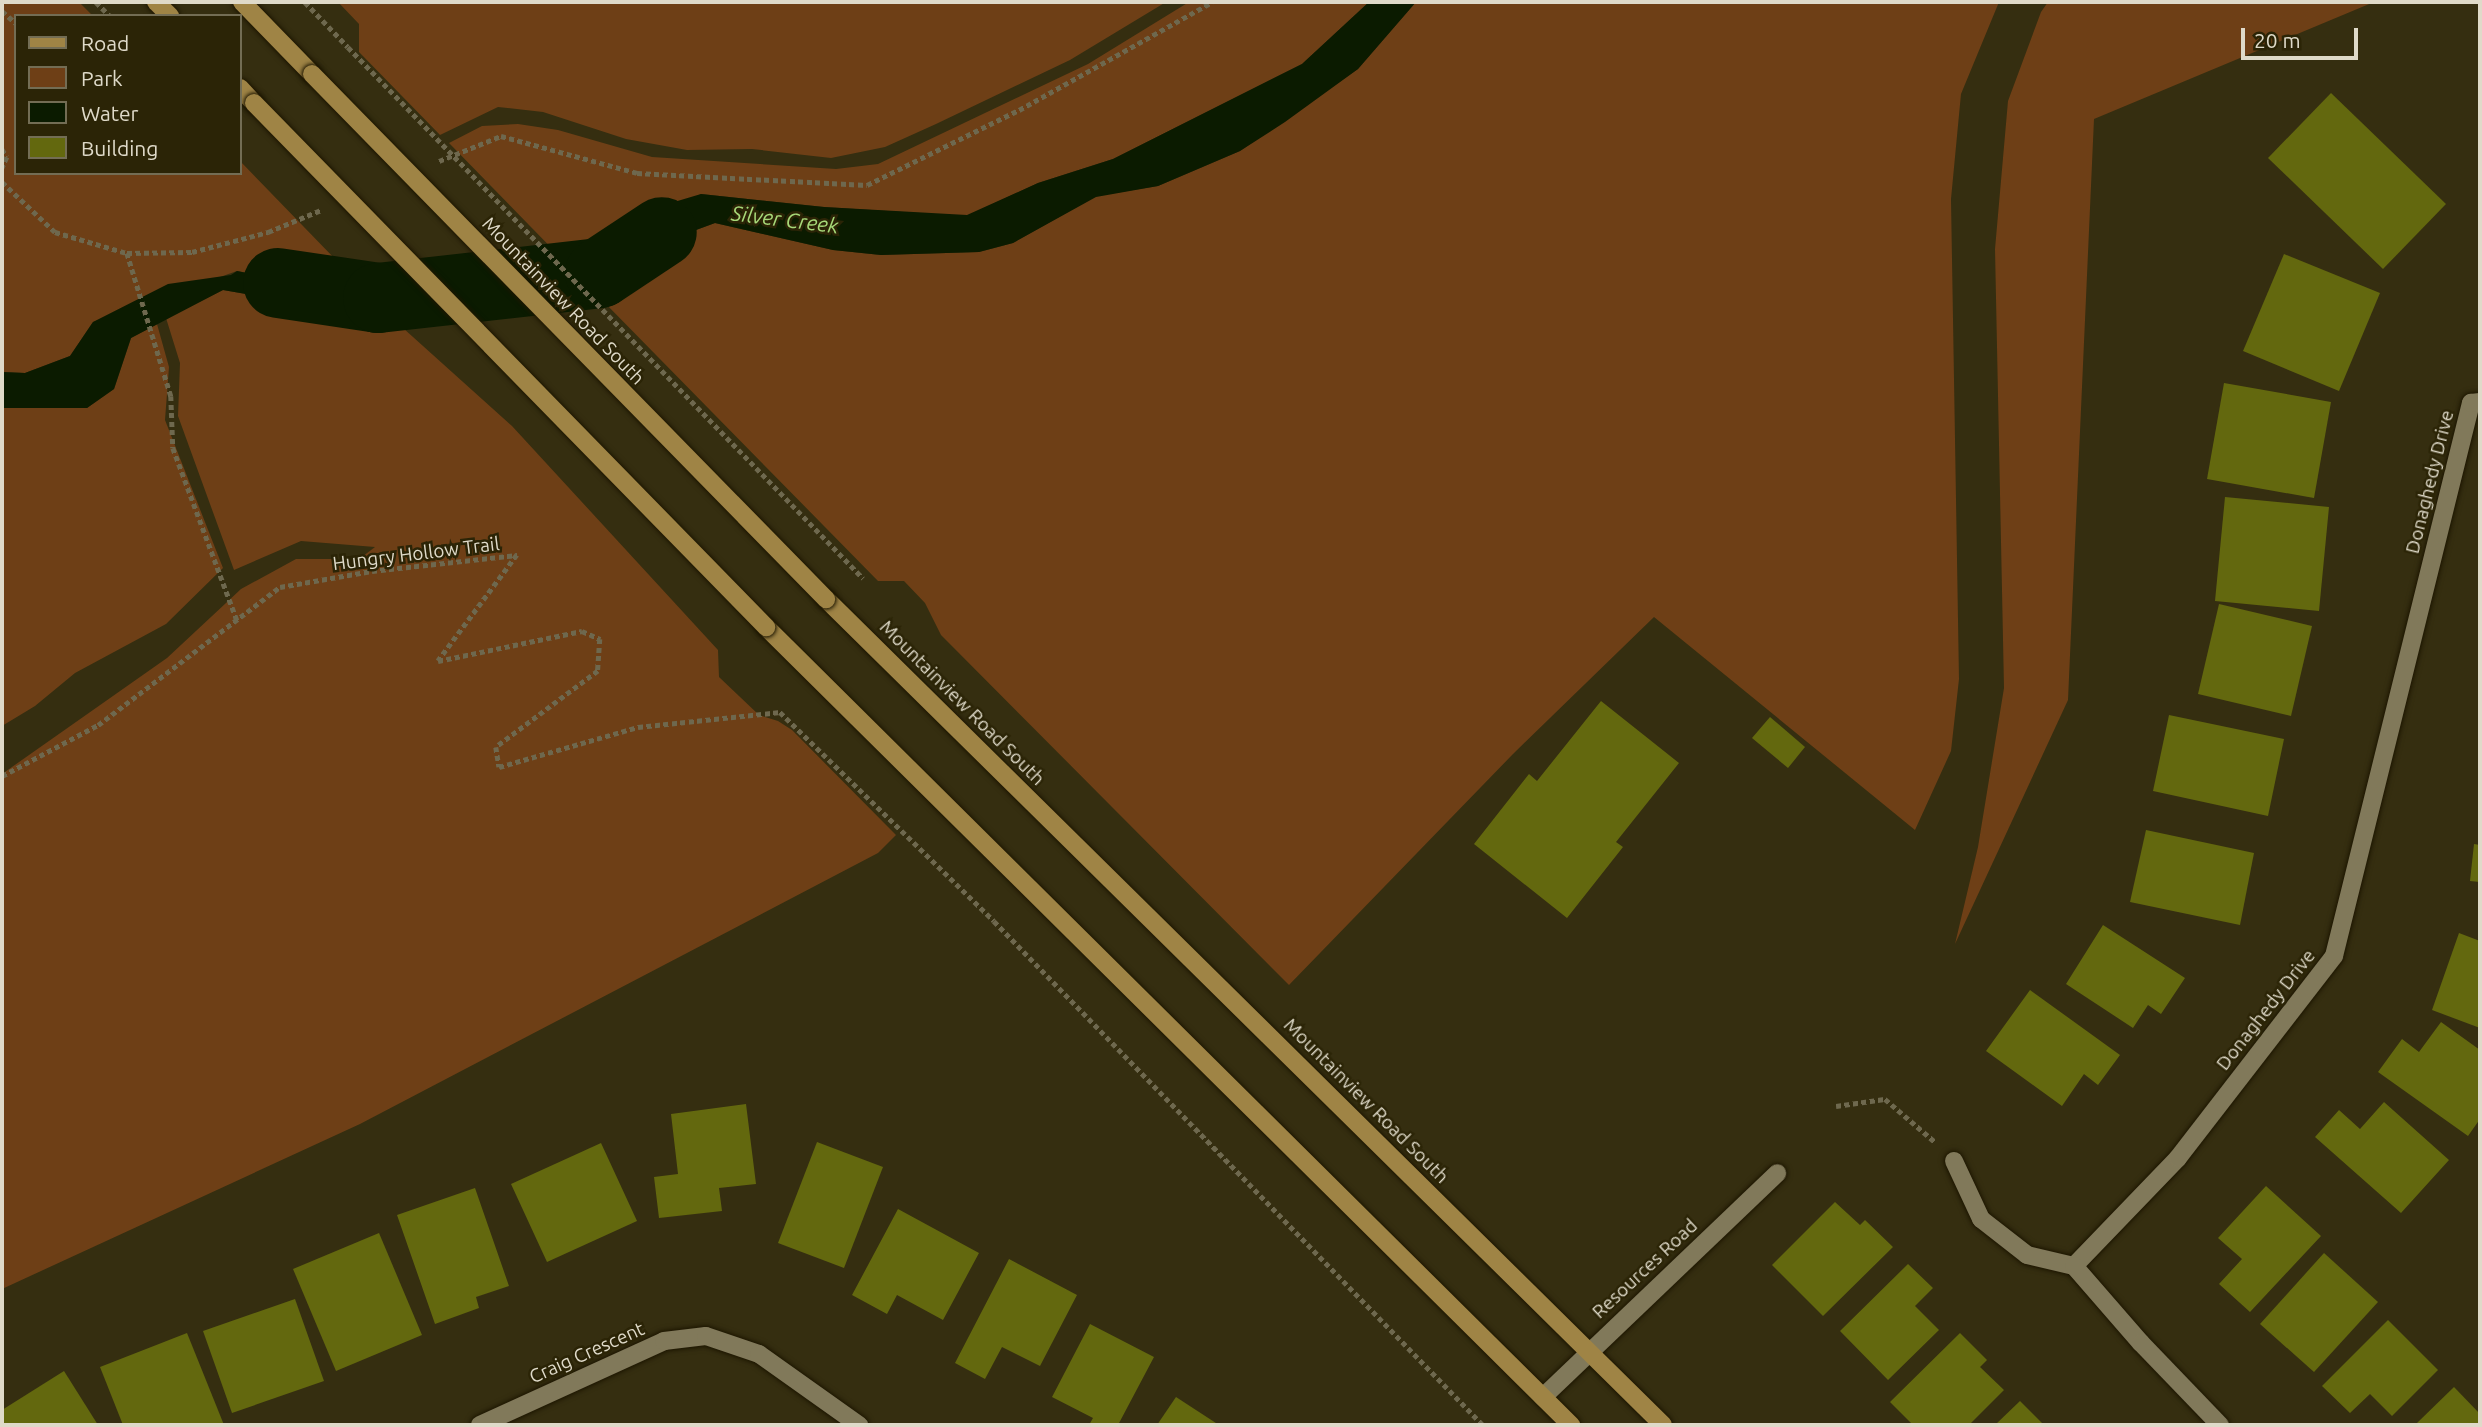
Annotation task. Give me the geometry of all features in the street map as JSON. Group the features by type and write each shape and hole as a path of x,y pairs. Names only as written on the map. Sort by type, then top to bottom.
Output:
{"main road":[{"name":"Mountainview Road South","path":"242,2 826,599 1590,1350 1663,1425"},
{"path":"242,90 766,627 1571,1425"}],"street":[{"name":"Donaghedy Drive","path":"2074,1266 2178,1158 2334,956 2471,403 2480,402"},
{"path":"1954,1161 1981,1219 2028,1255 2074,1266 2141,1343 2220,1425"},
{"name":"Resources Road","path":"1543,1397 1777,1173"},
{"name":"Craig Crescent","path":"480,1425 664,1341 706,1336 759,1354 859,1425"}],"path":[{"path":"305,2 863,578"},
{"path":"436,163 501,136 637,173 867,185 1019,110 1212,2"},
{"path":"2,149 7,157 2,168"},
{"path":"2,182 55,232 127,253 192,252 268,232 333,205"},
{"path":"127,253 164,364 171,396 173,448 237,620"},
{"name":"Hungry Hollow Trail","path":"2,776 98,724 280,587 372,571 517,555 438,661 582,631 600,639 600,650 598,671 496,747 499,766 638,727 780,712 994,921 1483,1425"},
{"path":"1836,1106 1885,1098 1897,1106 1954,1161"}],"green space":[{"path":"2,2 79,2 91,14 14,14 14,175 242,175 242,163 369,294 322,288 237,271 93,322 70,356 25,373 2,372"},
{"path":"338,2 1166,2 1070,60 936,124 885,147 831,158 752,149 687,150 626,139 543,112 498,107 440,135 359,52 359,24"},
{"path":"1189,2 1369,2 1302,64 1113,159 1038,183 967,216 824,207 701,194 570,267 449,143 482,126 518,124 558,130 652,157 836,169 878,164 1088,64"},
{"path":"1416,2 1999,2 1961,94 1951,199 1959,679 1951,751 1915,830 1654,617 1513,754 1289,985 941,635 925,603 904,581 878,581 602,300 665,250 696,230 715,223 833,250 881,255 979,252 1013,243 1096,196 1158,186 1240,151 1358,69"},
{"path":"2048,2 2374,2 2094,119 2068,700 1955,944 1978,847 2004,688 1995,249 2008,101 2041,12"},
{"path":"223,290 258,296 295,310 403,328 512,426 718,650 719,677 759,715 778,721 792,730 896,835 878,853 360,1124 2,1289 2,774 167,658 241,589 296,559 332,559 354,563 375,547 301,541 234,570 178,416 180,363 166,318"},
{"path":"157,324 169,367 165,420 223,568 166,624 75,673 35,706 2,726 2,408 87,408 114,389 131,338"}],"water":[{"path":"1369,2 1416,2 1358,69 1285,122 1240,151 1158,186 1096,197 1013,243 979,252 881,255 833,250 715,223 696,230 665,250 602,300 570,267 605,246 654,208 701,194 824,207 967,215 1038,183 1113,159 1302,64"},
{"path":"237,271 322,288 369,294 403,328 295,310 258,296 223,290 131,338 114,389 87,408 2,408 2,372 25,373 70,356 93,322 168,284 231,275"}],"pier":[{"path":"365,290 371,291 405,325 405,330"}],"building":[{"path":"2331,93 2446,204 2383,269 2268,158"},
{"path":"2284,254 2380,293 2339,391 2243,351"},
{"path":"2224,383 2331,402 2314,498 2207,479"},
{"path":"2225,497 2329,507 2319,611 2215,601"},
{"path":"2219,604 2312,626 2291,716 2198,694"},
{"path":"1601,701 1679,763 1616,842 1623,847 1567,918 1474,844 1529,774 1537,781"},
{"path":"2169,715 2284,739 2268,816 2153,791"},
{"path":"1770,717 1805,747 1788,768 1752,738"},
{"path":"2146,830 2254,853 2240,925 2130,902"},
{"path":"2474,844 2480,845 2480,882 2470,881"},
{"path":"2103,925 2185,978 2161,1014 2148,1005 2133,1028 2066,984"},
{"path":"2459,933 2480,941 2480,1028 2432,1010"},
{"path":"2030,990 2120,1055 2098,1085 2084,1074 2062,1106 1986,1051"},
{"path":"2441,1022 2480,1050 2480,1119 2468,1136 2378,1072 2402,1039 2419,1052"},
{"path":"2384,1102 2449,1160 2401,1213 2315,1137 2339,1110 2360,1129"},
{"path":"746,1104 756,1184 719,1188 722,1211 659,1218 654,1177 678,1174 671,1114"},
{"path":"817,1142 883,1167 844,1268 778,1243"},
{"path":"601,1143 637,1221 547,1262 511,1184"},
{"path":"2266,1186 2321,1236 2250,1312 2219,1284 2242,1259 2218,1238"},
{"path":"475,1188 509,1286 476,1297 479,1308 435,1324 397,1215"},
{"path":"1835,1202 1860,1225 1865,1220 1893,1247 1823,1316 1772,1265"},
{"path":"898,1209 979,1253 943,1320 897,1295 887,1314 852,1295"},
{"path":"379,1233 422,1335 336,1371 293,1269"},
{"path":"2324,1253 2378,1302 2314,1372 2260,1324"},
{"path":"1009,1259 1077,1295 1040,1366 1002,1347 985,1379 955,1363"},
{"path":"1908,1264 1933,1288 1915,1306 1939,1330 1888,1380 1840,1331"},
{"path":"295,1299 324,1381 232,1413 203,1331"},
{"path":"2388,1320 2438,1370 2392,1416 2370,1394 2350,1413 2322,1386"},
{"path":"1090,1324 1154,1357 1118,1425 1089,1425 1093,1418 1052,1397"},
{"path":"187,1333 224,1425 123,1425 100,1367"},
{"path":"1960,1333 1987,1360 1980,1367 2004,1390 1969,1425 1913,1425 1890,1402"},
{"path":"64,1371 98,1425 2,1425 2,1410"},
{"path":"2454,1387 2480,1414 2480,1425 2419,1425 2417,1423"},
{"path":"1176,1397 1219,1425 1157,1425"},
{"path":"2020,1401 2044,1425 1995,1425"}],"waterway":[{"name":"Silver Creek","path":"278,283 378,298 600,273 662,232"}]}
